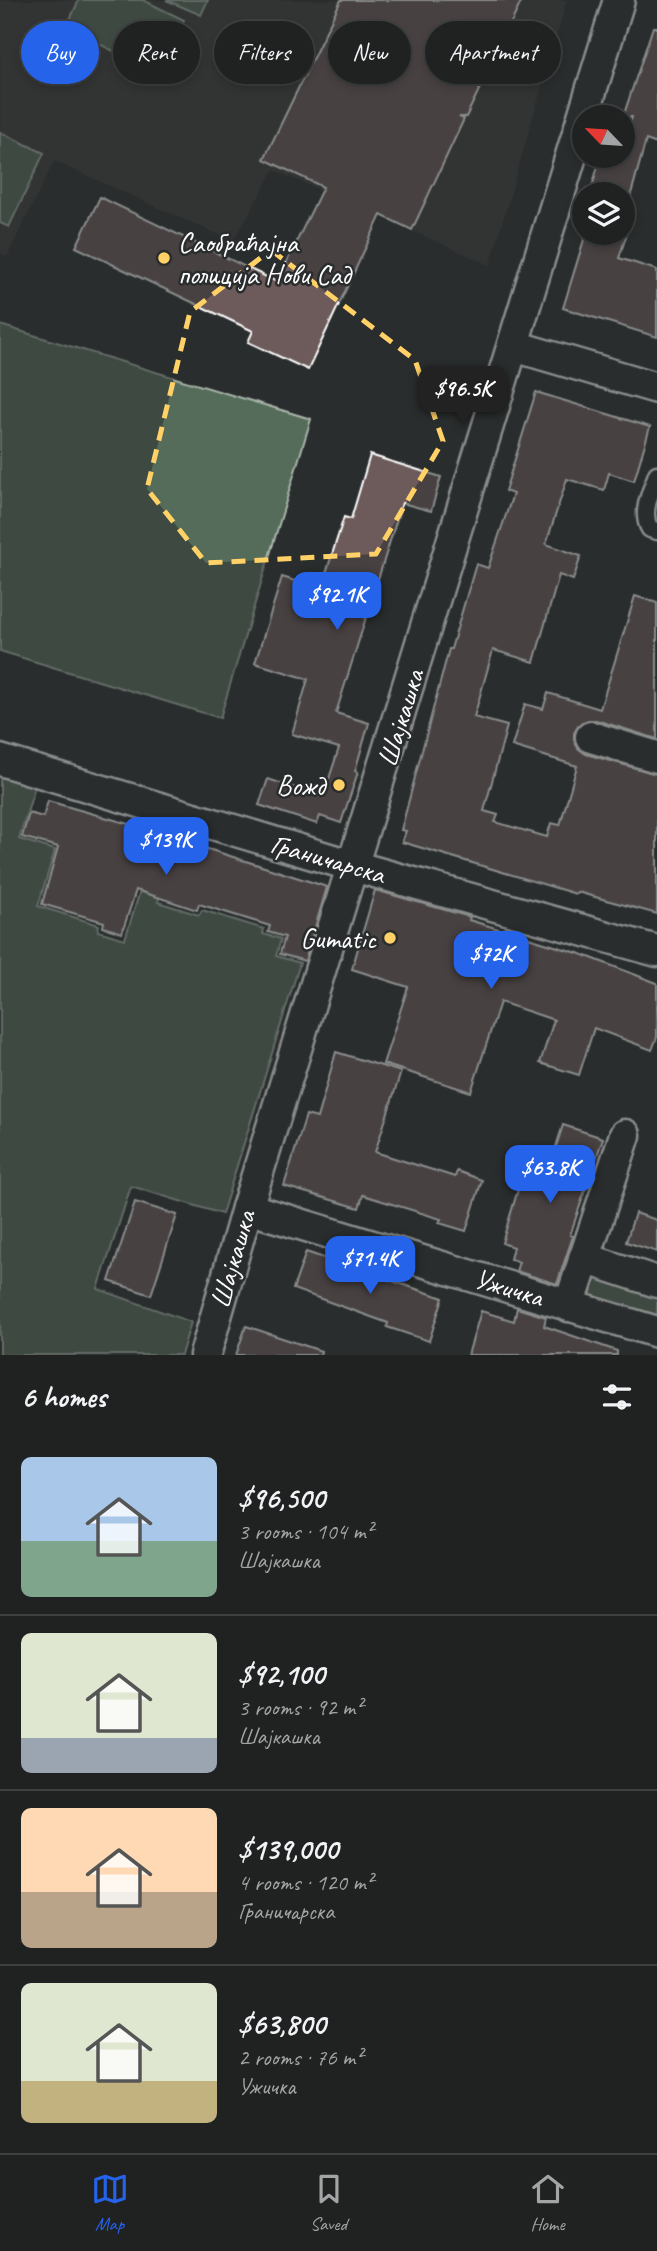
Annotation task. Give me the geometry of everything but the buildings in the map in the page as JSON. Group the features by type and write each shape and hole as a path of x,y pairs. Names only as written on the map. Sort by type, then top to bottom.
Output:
{"street":[{"name":"Шајкашка","path":"205,1355 247,1208 619,0"},
{"path":"514,346 657,388"},
{"path":"591,737 657,757"},
{"name":"Граничарска","path":"0,760 353,866 657,951"},
{"name":"Ужичка","path":"569,1306 625,1135"},
{"name":"Ужичка","path":"247,1208 657,1332"},
{"path":"584,1258 657,1282"}],"lane":[{"path":"657,474 645,512 645,521 650,529 657,531"}],"highlighted area":[{"path":"271,250 415,360 443,441 376,554 206,563 147,489 190,312"}],"shaded area":[{"path":"0,0 567,0 561,21 425,21 425,84 543,84 490,265 274,170 233,241 54,161 7,257 0,253"}],"green space":[{"path":"79,0 143,0 184,20 113,21 113,51 99,44 99,21 69,21"},
{"path":"166,0 208,0 201,15"},
{"path":"0,132 44,153 9,227 0,223"},
{"path":"0,325 311,419 220,718 0,651"},
{"path":"0,765 38,776 19,839 55,850 38,906 99,925 98,931 125,939 141,888 160,893 158,902 199,915 202,910 264,929 263,934 281,939 276,956 300,963 222,1214 131,1186 98,1289 191,1322 181,1355 0,1355"},
{"path":"591,1267 657,1289 657,1323 580,1299"}],"place":[{"name":"Саобраћајна полиција Нови Сад","path":"164,258"},
{"name":"Вожд","path":"339,785"},
{"name":"Gumatic","path":"390,938"}]}
